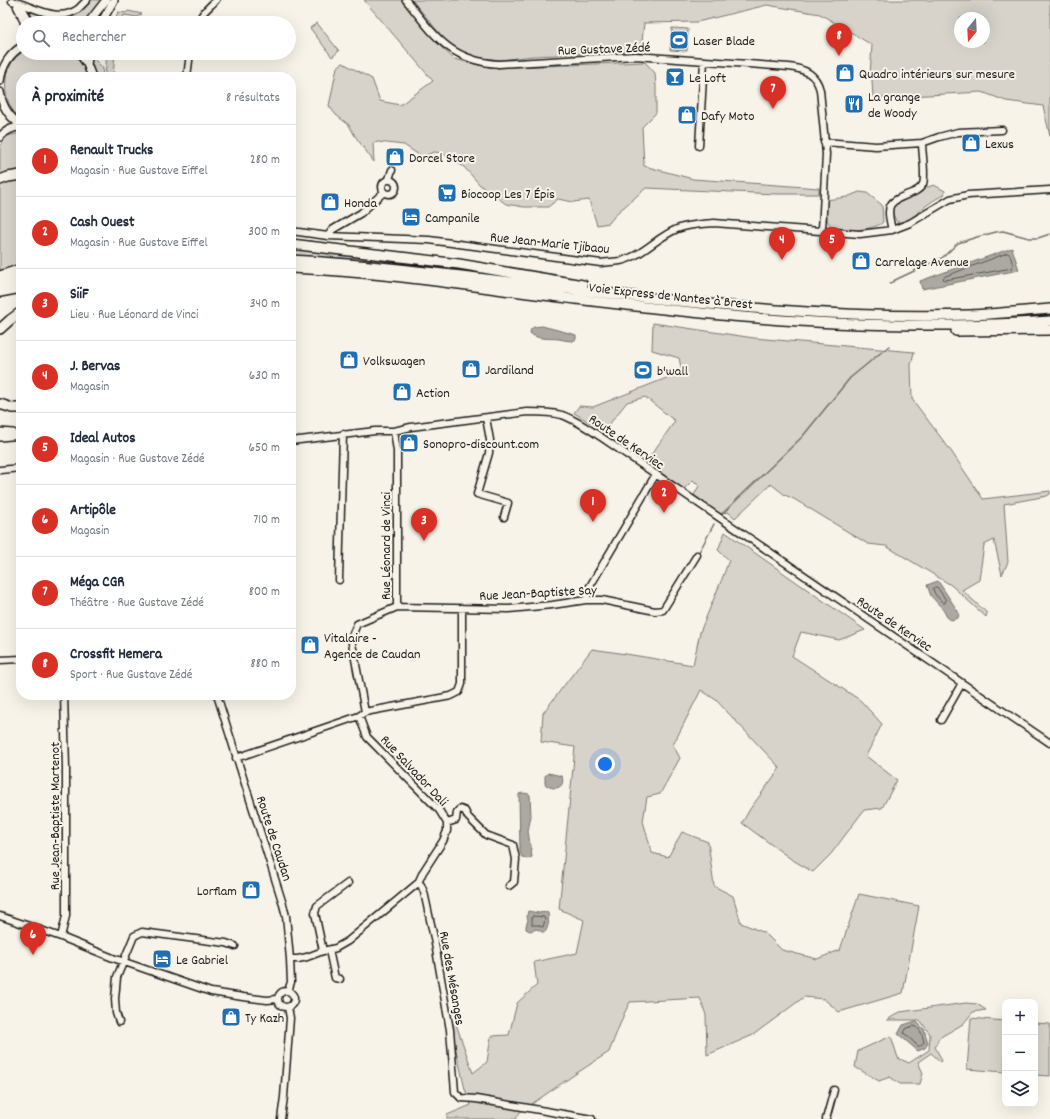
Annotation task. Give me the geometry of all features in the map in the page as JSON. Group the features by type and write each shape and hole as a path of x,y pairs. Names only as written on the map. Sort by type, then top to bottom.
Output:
{"highway":[{"path":"0,180 16,176"},
{"path":"296,245 459,264 632,292 647,297"},
{"name":"Voie Express de Nantes à Brest","path":"296,260 376,266 647,297 824,312 883,315 972,315 1050,309"},
{"name":"Voie Express de Nantes à Brest","path":"296,268 385,276 706,313 823,322 975,325 1050,321"},
{"path":"0,276 16,271"},
{"path":"296,274 371,279 385,276"},
{"path":"0,283 16,280"},
{"path":"0,292 16,289"},
{"path":"0,325 16,312"},
{"path":"0,329 16,316"},
{"path":"926,325 942,331 1050,330"},
{"path":"0,404 16,408"}],"main road":[{"path":"93,16 106,0"},
{"path":"105,16 114,0"},
{"path":"0,61 9,57 16,51"},
{"path":"0,81 4,66 9,57"},
{"path":"84,60 90,72"},
{"path":"87,64 88,60"},
{"path":"0,92 2,101 9,114 16,122"},
{"path":"0,113 2,101"},
{"path":"0,137 4,132 16,127"},
{"path":"0,432 16,432"},
{"path":"0,437 16,435"}],"street":[{"path":"11,1 44,13 64,15 72,12 87,0"},
{"path":"201,16 216,0"},
{"name":"Rue Gustave Zédé","path":"406,0 432,32 446,46 462,56 483,62 499,64 635,56 789,67 804,70 812,75 820,90 826,154 822,230"},
{"path":"11,1 21,16"},
{"path":"11,1 21,8 26,16"},
{"path":"188,72 189,60"},
{"path":"699,146 704,61"},
{"path":"824,142 876,146 922,143 958,132 1002,130"},
{"path":"892,230 889,209 890,204 894,200 918,190 922,186 924,179 922,143"},
{"path":"384,192 382,188 383,183 389,179 392,170"},
{"path":"384,192 390,194 396,189 395,183 389,179"},
{"name":"Rue Jean-Marie Tjibaou","path":"296,232 328,236 429,240 601,263 621,261 636,255 657,240 677,229 694,224 714,223 860,234 892,230 910,223 950,199 968,195 1050,190"},
{"path":"328,236 332,230 361,213 384,192"},
{"name":"Route de Kerviec","path":"296,440 343,434 394,431 411,427 527,412 541,412 561,415 583,425 1050,743"},
{"path":"486,418 490,440 490,453 478,494 508,503 504,517"},
{"name":"Rue Léonard de Vinci","path":"365,712 352,638 357,624 397,607 397,451 394,431"},
{"path":"340,580 343,434"},
{"path":"0,470 16,468"},
{"path":"586,600 589,588 656,474"},
{"name":"Rue Jean-Baptiste Say","path":"397,607 510,609 586,600 602,600 655,611 663,610 697,555"},
{"path":"236,758 359,716 365,712 451,696 459,692 462,684 462,608"},
{"path":"0,660 16,659"},
{"path":"942,720 962,683"},
{"name":"Rue Jean-Baptiste Martenot","path":"61,937 66,916 66,768 64,700"},
{"name":"Route de Caudan","path":"219,700 286,916 291,982 288,991 292,994 294,999 293,1004 288,1007 290,1018 281,1119"},
{"name":"Rue Salvador Dali","path":"359,716 367,737 439,810 447,822 447,831 443,841 423,872 418,883"},
{"path":"447,822 456,820 457,812 460,809 465,811 468,817 486,835 513,845 516,859 514,882 509,886"},
{"path":"340,979 335,978 315,913 317,906 348,883"},
{"path":"290,959 307,957 336,948 348,941 418,883"},
{"name":"Rue des Mésanges","path":"418,883 421,885 424,892 436,946 450,1030 455,1092 461,1098 476,1099 592,1119"},
{"path":"0,916 211,992 267,1000 278,999"},
{"path":"119,1022 116,1013 115,998 117,977 134,936 142,932 226,943 235,946"},
{"path":"288,991 281,993 278,999 281,1006 288,1007"},
{"path":"826,1119 834,1090"}],"shaded area":[{"path":"92,0 102,0 89,16 70,16 84,8"},
{"path":"364,0 401,0 441,47 454,59 493,68 645,62 655,73 656,113 642,127 644,166 693,179 819,188 819,194 776,194 646,188 617,213 609,223 597,225 589,200 573,202 558,199 548,207 524,207 506,204 480,185 464,167 442,153 434,152 422,157 404,145 378,142 373,143 374,162 349,125 336,115 329,106 337,67 343,63 372,79 380,101 400,105 433,81"},
{"path":"412,0 1050,0 1050,136 1043,106 1006,101 982,92 873,98 872,80 870,75 872,45 820,14 767,5 697,22 644,23 641,51 533,56 500,60 473,57 451,47"},
{"path":"32,10 50,16 30,16"},
{"path":"128,11 142,14 139,16 117,16 118,12 126,13"},
{"path":"317,23 339,51 332,57 310,28"},
{"name":"Laser Blade","path":"672,28 688,29 687,51 670,50"},
{"path":"16,57 16,60 79,60 86,72 16,72 16,115 9,104 6,94 7,75"},
{"path":"95,60 103,68 103,72 94,72 91,61"},
{"path":"106,60 114,60 113,72 105,72"},
{"path":"16,134 16,171 0,176 0,146 6,136"},
{"path":"16,180 16,267 0,273 0,185 3,182"},
{"path":"934,185 945,191 944,195 906,221 897,222 893,213 895,204 920,193 925,188"},
{"path":"859,192 867,193 882,205 883,222 868,228 855,230 842,230 830,224 827,217 826,200 847,197"},
{"path":"296,248 371,256 372,260 296,255"},
{"path":"653,323 754,338 914,352 911,365 912,399 951,451 983,499 1050,491 1050,494 1047,496 1004,504 1008,562 1002,575 994,540 984,545 979,580 962,590 987,613 986,617 951,585 886,546 868,544 785,495 771,484 735,518 728,512 719,514 694,495 699,486 693,480 684,489 646,462 675,421 645,397 627,402 604,431 574,413 579,406 593,407 682,372 679,358 652,350"},
{"path":"725,532 865,630 839,640 801,632 792,656 860,700 882,724 866,756 897,780 882,808 864,810 831,854 813,872 791,859 742,823 750,809 780,768 716,700 701,690 673,745 680,758 660,794 647,797 643,821 652,853 668,857 682,832 708,842 714,886 733,896 741,923 765,933 782,950 817,959 840,950 859,894 919,906 903,993 839,1012 824,999 804,997 753,1035 707,1055 706,1015 700,998 630,1002 609,1052 520,1112 516,1119 447,1119 447,1115 471,1105 465,1089 450,1024 455,1021 473,1073 487,1062 491,1036 509,1035 517,1003 537,985 534,962 577,953 584,920 559,909 575,747 541,742 543,713 592,649 693,665 700,632 729,560 718,550"},
{"path":"966,1003 977,1004 986,1010 973,1012 963,1024 939,1038 935,1047 942,1060 941,1062 931,1053 918,1062 923,1073 920,1084 900,1084 890,1077 879,1081 855,1067 858,1051 891,1036 898,1058 909,1063 929,1050 930,1034 920,1020 887,1020 900,1012"},
{"path":"971,1018 1002,1021 1002,1072 967,1069"},
{"path":"1038,1023 1050,1024 1050,1076 1038,1075"}],"water":[{"path":"1012,248 1019,270 922,289 920,281"},
{"path":"542,326 576,335 576,339 573,341 568,341 536,337 530,333 531,329 534,327"},
{"path":"938,581 959,613 958,618 951,620 947,617 942,608 931,596 927,585"},
{"path":"548,773 562,776 562,784 558,788 552,788 545,784 545,776"},
{"path":"523,793 530,795 531,816 528,831 532,857 527,859 522,857 520,851 519,794"},
{"path":"528,911 548,913 549,918 545,932 537,929 530,931 526,929"},
{"path":"916,1021 924,1029 928,1043 925,1048 918,1051 898,1034 903,1025"}],"waterway":[{"path":"890,284 895,280 942,258 958,243 977,237 1003,231 1029,238 1038,238 1050,234"},
{"path":"722,514 802,437 850,378 889,346"},
{"path":"698,554 714,524"}],"place":[{"name":"Laser Blade","path":"679,40"},
{"name":"Crossfit Hemera","path":"839,56"},
{"name":"Quadro intérieurs sur mesure","path":"845,73"},
{"name":"Le Loft","path":"675,77"},
{"name":"La grange de Woody","path":"854,104"},
{"name":"Méga CGR","path":"773,109"},
{"name":"Dafy Moto","path":"687,115"},
{"name":"Lexus","path":"971,143"},
{"name":"Dorcel Store","path":"395,157"},
{"name":"Biocoop Les 7 Épis","path":"447,193"},
{"name":"Honda","path":"330,202"},
{"name":"Campanile","path":"411,217"},
{"name":"J. Bervas","path":"782,260"},
{"name":"Ideal Autos","path":"832,260"},
{"name":"Carrelage Avenue","path":"861,261"},
{"name":"Volkswagen","path":"349,360"},
{"name":"Jardiland","path":"471,369"},
{"name":"b'wall","path":"643,370"},
{"name":"Action","path":"402,392"},
{"name":"Sonopro-discount.com","path":"409,443"},
{"name":"Cash Ouest","path":"664,513"},
{"name":"Renault Trucks","path":"593,522"},
{"name":"SiiF","path":"424,541"},
{"name":"Vitalaire - Agence de Caudan","path":"310,645"},
{"name":"Lorflam","path":"251,890"},
{"name":"Artipôle","path":"33,955"},
{"name":"Le Gabriel","path":"162,959"},
{"name":"Ty Kazh","path":"231,1017"}]}
